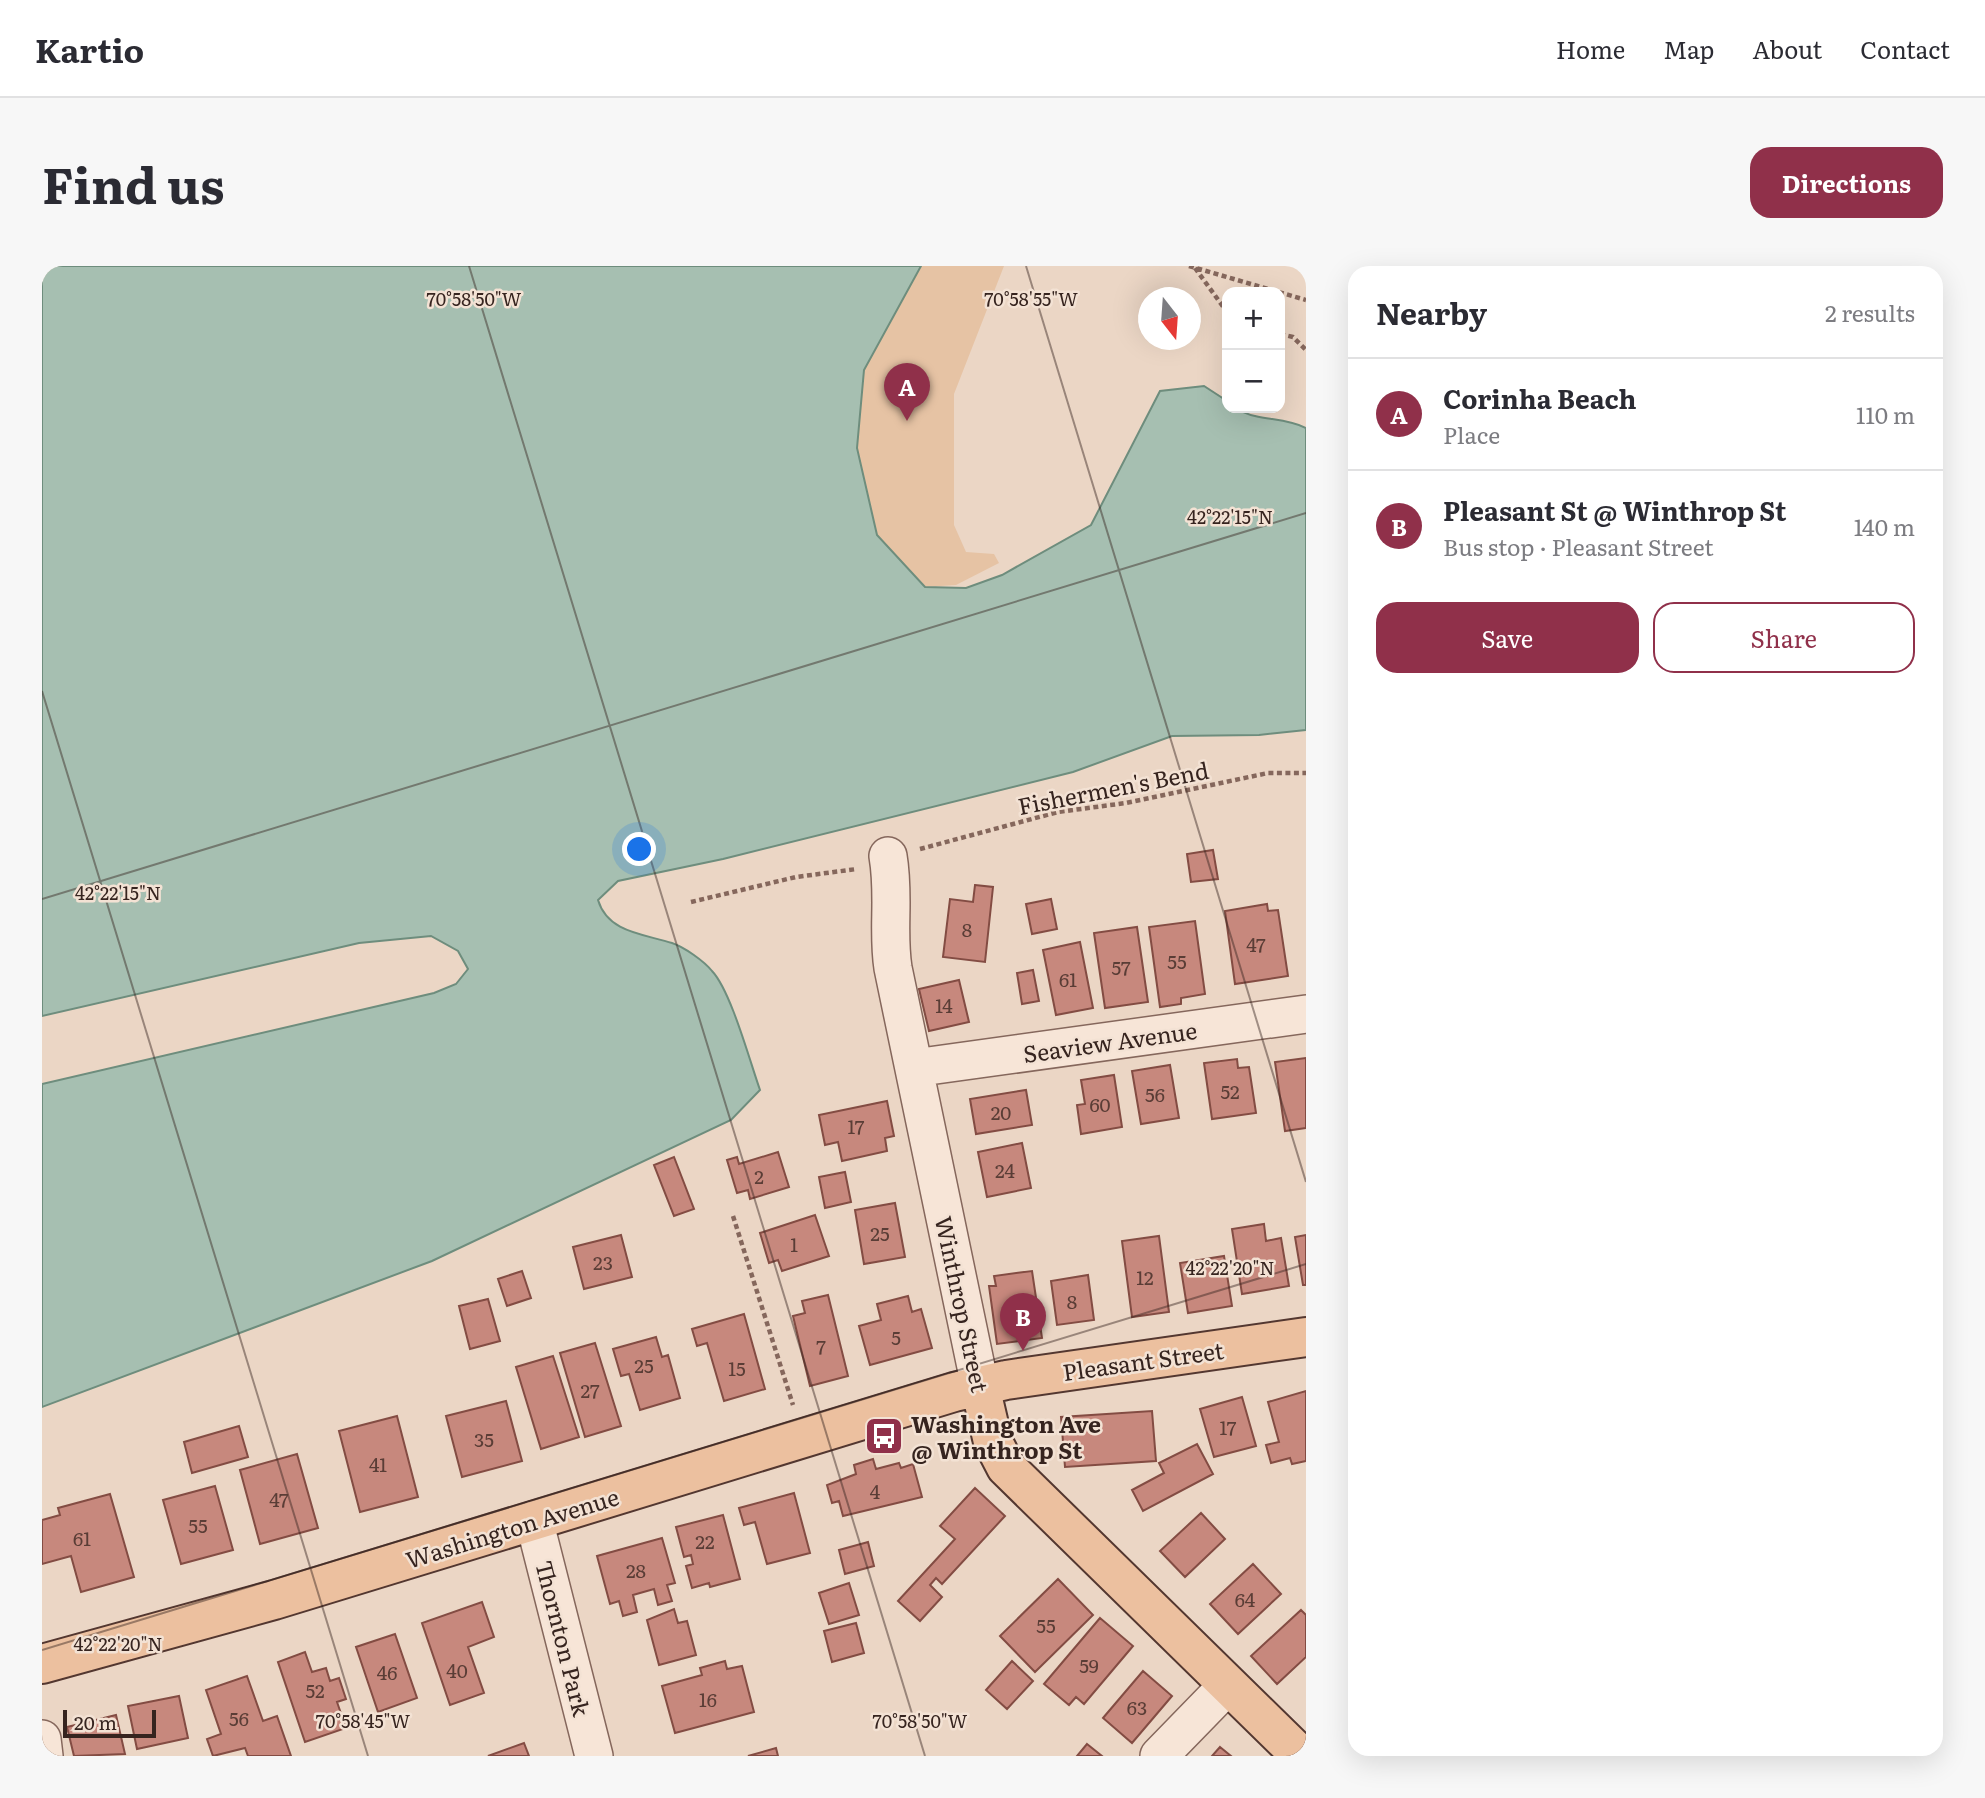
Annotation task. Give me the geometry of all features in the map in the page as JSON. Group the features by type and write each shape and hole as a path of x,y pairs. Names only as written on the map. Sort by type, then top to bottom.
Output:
{"main road":[{"name":"Pleasant Street","path":"980,1386 1306,1337"},
{"name":"Washington Avenue","path":"42,1664 230,1613 803,1436 980,1386"},
{"name":"Winthrop Street","path":"980,1386 993,1442 1006,1467 1301,1756"}],"street":[{"name":"Winthrop Street","path":"889,859 894,905 891,953 980,1386"},
{"name":"Seaview Avenue","path":"914,1068 1306,1014"},
{"name":"Thornton Park","path":"534,1520 594,1756"},
{"path":"1159,1756 1228,1685"},
{"path":"42,1739 44,1756"}],"path":[{"path":"1192,267 1306,300"},
{"path":"1192,267 1222,306"},
{"path":"1299,298 1306,291"},
{"path":"1285,335 1293,337 1306,350"},
{"name":"Fishermen's Bend","path":"691,902 796,877 831,875 1058,812 1126,803 1268,773 1306,773"},
{"path":"733,1216 803,1436"}],"sand":[{"path":"921,266 1004,266 954,394 954,525 966,552 994,554 999,563 956,585 925,587 877,535 857,448 864,370"}],"shaded area":[{"path":"42,266 921,266 864,370 857,448 877,535 925,587 966,588 1002,575 1091,525 1160,391 1204,386 1222,398 1222,413 1246,413 1306,428 1306,730 1259,735 1172,736 1073,772 723,859 618,881 598,900 610,919 618,926 672,943 688,951 712,971 726,994 760,1090 731,1120 432,1261 42,1407 42,1084 434,993 456,984 468,969 458,951 431,936 359,943 42,1016"}],"building":[{"path":"1213,850 1218,879 1191,882 1187,854"},
{"path":"975,885 993,887 985,962 943,957 950,899 973,902"},
{"path":"1051,899 1057,929 1032,934 1026,904"},
{"path":"1267,904 1268,911 1278,910 1288,976 1235,984 1225,911"},
{"path":"1195,921 1205,994 1181,998 1181,1004 1160,1007 1149,927"},
{"path":"1137,927 1148,1002 1105,1008 1094,933"},
{"path":"1080,942 1093,1008 1056,1015 1043,950"},
{"path":"1033,970 1039,1001 1022,1004 1017,973"},
{"path":"959,980 969,1022 929,1031 919,989"},
{"path":"1306,1058 1306,1128 1285,1131 1275,1062"},
{"path":"1237,1059 1238,1068 1249,1067 1256,1113 1212,1119 1204,1063"},
{"path":"1170,1065 1179,1118 1141,1124 1132,1071"},
{"path":"1114,1075 1122,1127 1081,1134 1077,1105 1085,1104 1081,1080"},
{"path":"1026,1090 1032,1125 976,1134 970,1099"},
{"path":"887,1101 894,1136 885,1138 887,1151 842,1161 838,1142 825,1145 819,1115"},
{"path":"1022,1143 1031,1188 987,1197 978,1152"},
{"path":"778,1152 789,1187 750,1199 748,1190 737,1193 727,1160 737,1157 739,1164"},
{"path":"674,1157 694,1209 674,1216 654,1165"},
{"path":"845,1172 851,1202 825,1208 819,1177"},
{"path":"895,1203 905,1257 864,1264 855,1210"},
{"path":"815,1215 829,1256 782,1271 778,1260 769,1263 760,1233"},
{"path":"1264,1224 1266,1241 1281,1238 1289,1286 1242,1294 1232,1229"},
{"path":"621,1235 632,1277 584,1289 573,1247"},
{"path":"1306,1235 1306,1285 1303,1285 1295,1237"},
{"path":"1159,1236 1169,1312 1132,1317 1122,1241"},
{"path":"1224,1256 1232,1306 1188,1313 1180,1263"},
{"path":"522,1271 531,1298 507,1306 498,1279"},
{"path":"1032,1271 1042,1338 997,1344 989,1286 996,1286 994,1276"},
{"path":"1088,1275 1094,1320 1057,1325 1051,1281"},
{"path":"828,1295 848,1376 810,1386 793,1316 805,1313 802,1301"},
{"path":"908,1296 912,1312 921,1309 932,1348 870,1365 859,1326 881,1320 877,1304"},
{"path":"488,1299 500,1341 470,1349 459,1306"},
{"path":"744,1314 765,1389 724,1401 707,1343 697,1346 692,1329"},
{"path":"656,1337 662,1357 668,1355 680,1398 640,1410 629,1374 621,1376 613,1349"},
{"path":"595,1343 621,1426 585,1437 560,1353"},
{"path":"553,1356 579,1437 541,1449 516,1367"},
{"path":"1306,1391 1306,1461 1292,1464 1290,1458 1271,1463 1266,1445 1279,1442 1268,1402"},
{"path":"1242,1397 1256,1446 1214,1457 1200,1409"},
{"path":"506,1401 522,1461 462,1477 446,1416"},
{"path":"1152,1411 1156,1461 1065,1467 1061,1417"},
{"path":"397,1416 418,1497 360,1512 339,1431"},
{"path":"239,1426 248,1457 192,1473 184,1442"},
{"path":"1197,1444 1213,1474 1143,1511 1132,1490 1164,1473 1159,1463"},
{"path":"297,1454 318,1528 260,1544 240,1470"},
{"path":"873,1459 876,1469 899,1463 901,1468 913,1464 922,1497 843,1516 839,1501 832,1503 827,1485 856,1474 854,1465"},
{"path":"215,1486 233,1550 181,1564 163,1500"},
{"path":"975,1488 1005,1516 942,1584 936,1578 930,1585 942,1597 920,1621 898,1601 955,1539 940,1526"},
{"path":"794,1493 810,1553 767,1564 755,1522 744,1525 739,1508"},
{"path":"110,1494 134,1577 81,1592 71,1556 42,1564 42,1520 60,1515 58,1508"},
{"path":"1201,1513 1225,1539 1185,1577 1160,1551"},
{"path":"723,1515 740,1579 710,1587 709,1583 692,1588 686,1566 693,1564 691,1555 684,1557 676,1527"},
{"path":"662,1538 675,1583 667,1585 672,1601 658,1605 654,1589 633,1595 637,1612 623,1616 619,1601 610,1604 597,1556"},
{"path":"868,1542 874,1566 845,1574 839,1550"},
{"path":"1253,1564 1281,1594 1238,1634 1210,1604"},
{"path":"1058,1579 1093,1615 1035,1672 1000,1636"},
{"path":"849,1583 859,1615 829,1624 819,1593"},
{"path":"482,1602 494,1637 468,1647 484,1693 450,1705 422,1623"},
{"path":"674,1609 678,1623 687,1621 696,1655 659,1665 647,1620"},
{"path":"1301,1610 1306,1615 1306,1657 1277,1684 1251,1656"},
{"path":"1100,1618 1133,1646 1084,1704 1076,1697 1069,1705 1044,1684"},
{"path":"856,1623 864,1653 832,1662 824,1631"},
{"path":"395,1634 417,1698 378,1712 356,1647"},
{"path":"305,1652 312,1672 326,1668 330,1681 339,1678 346,1699 337,1702 346,1728 305,1742 278,1662"},
{"path":"725,1661 727,1669 742,1666 754,1712 675,1733 662,1686 702,1675 700,1668"},
{"path":"1012,1661 1033,1681 1007,1709 986,1690"},
{"path":"1143,1671 1172,1696 1132,1743 1103,1718"},
{"path":"247,1676 263,1721 277,1716 291,1756 248,1756 245,1748 213,1756 207,1739 221,1734 206,1690"},
{"path":"179,1696 188,1738 137,1749 128,1706"},
{"path":"116,1715 125,1754 74,1756 67,1727"},
{"path":"524,1743 529,1756 488,1756"},
{"path":"1087,1744 1102,1756 1077,1756"},
{"path":"1220,1747 1231,1756 1212,1756"},
{"path":"776,1748 778,1756 748,1756"}],"place":[{"name":"Corinha Beach","path":"907,421"},
{"name":"Pleasant St @ Winthrop St","path":"1023,1351"},
{"name":"Washington Ave @ Winthrop St","path":"884,1436"}]}
